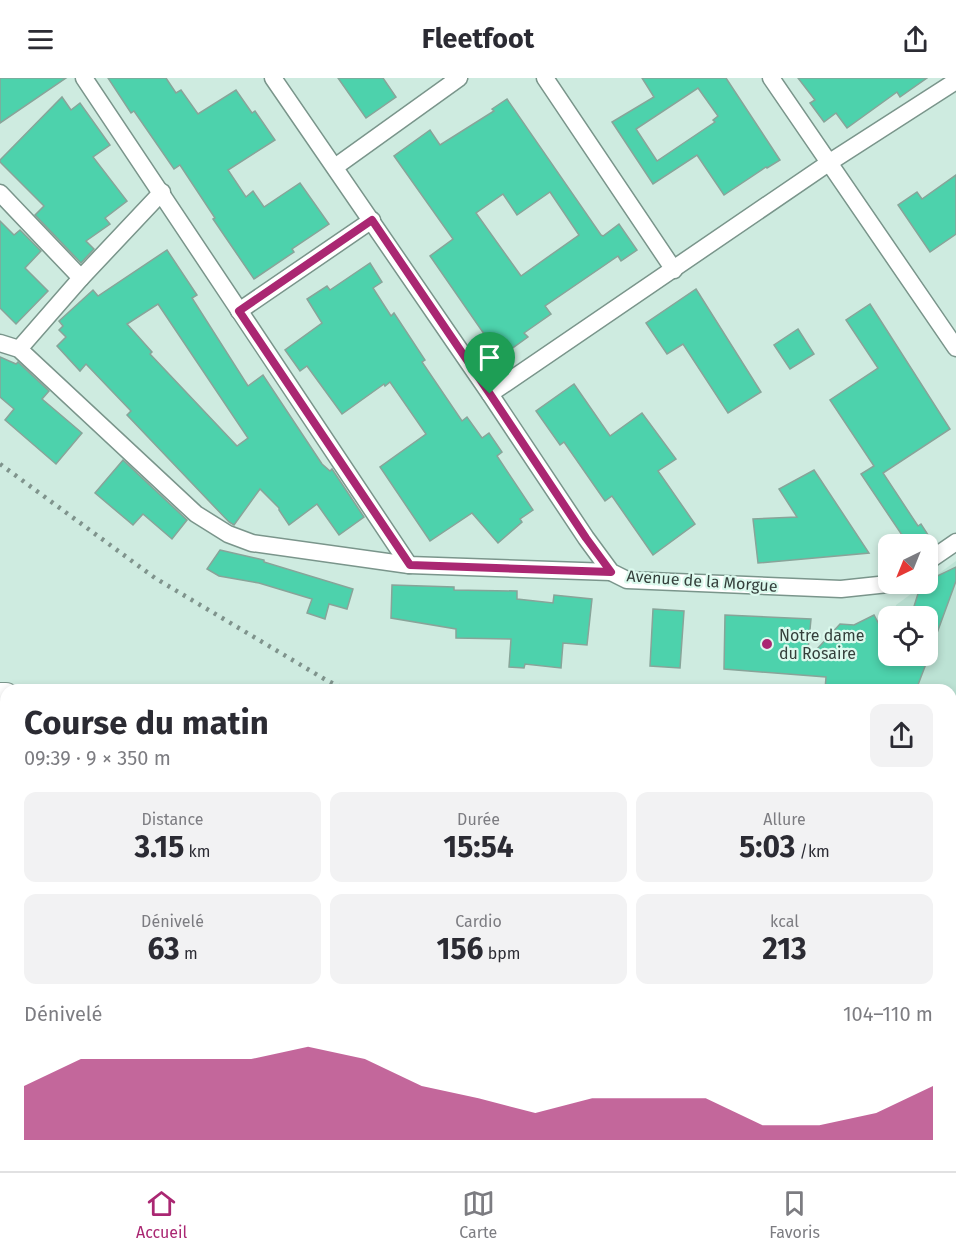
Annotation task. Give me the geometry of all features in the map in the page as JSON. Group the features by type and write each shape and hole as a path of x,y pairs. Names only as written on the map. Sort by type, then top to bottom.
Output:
{"street":[{"path":"84,78 410,565"},
{"name":"Avenue de la Morgue","path":"273,78 611,572 627,580 841,589 878,585"},
{"path":"335,167 459,78"},
{"path":"544,78 674,270"},
{"path":"771,78 956,348"},
{"path":"490,394 830,162 956,81"},
{"path":"19,349 81,278 162,192"},
{"path":"0,193 81,278"},
{"path":"239,311 372,220"},
{"path":"0,343 19,349 196,514 228,534 252,543 410,565 611,572"},
{"path":"938,554 956,542"}],"shaded area":[{"path":"956,561 956,684 883,684 886,666 938,666 938,606 896,606 911,594 938,594 938,574"}],"building":[{"path":"0,78 66,78 0,123"},
{"path":"108,78 166,78 176,93 181,90 198,114 236,90 252,113 255,111 275,140 228,170 246,197 253,191 264,207 300,183 329,224 292,249 294,252 254,279 180,165 174,169 134,111 131,113"},
{"path":"338,78 383,78 396,97 366,118"},
{"path":"642,78 726,78 780,160 724,195 697,155 653,184 612,122 654,97","holes":["698,88 718,116 713,120 715,122 657,161 636,129"]},
{"path":"798,78 927,78 900,97 897,92 847,128 836,113 824,122 810,103 815,100"},
{"path":"62,97 71,110 80,103 110,145 93,157 127,201 105,218 110,224 86,241 94,249 81,263 35,215 44,206 0,162"},
{"path":"507,99 601,235 603,236 619,224 637,250 621,261 618,256 545,306 551,314 524,333 528,337 500,357 430,256 453,239 394,156 430,130 440,145 494,111 492,109","holes":["550,192 579,235 521,276 476,213 503,194 517,215"]},
{"path":"956,175 956,234 930,252 898,205 917,192 922,199"},
{"path":"0,221 14,235 20,230 41,251 25,268 48,291 16,324 0,308"},
{"path":"167,250 197,295 192,298 248,386 263,375 322,464 330,471 332,469 364,517 339,535 317,504 289,525 279,508 260,489 234,525 229,522 127,415 131,411 86,364 80,371 57,346 66,337 59,330 63,326 59,321 93,290 98,296","holes":["158,304 248,438 237,446 150,354 152,352 127,324"]},
{"path":"370,263 382,282 373,288 391,316 394,313 425,360 422,362 462,421 467,417 482,438 489,433 502,452 497,456 533,510 520,519 522,522 498,543 472,513 430,541 380,467 426,434 390,382 342,414 307,366 300,371 285,350 322,323 307,299 327,286 330,290"},
{"path":"696,289 761,392 728,413 683,344 667,354 646,323"},
{"path":"870,304 950,429 883,473 918,526 921,524 927,534 901,534 861,474 874,466 830,400 878,368 846,320"},
{"path":"798,329 814,354 790,369 774,345"},
{"path":"0,357 16,364 18,362 49,391 42,399 82,433 56,464 5,420 14,409 0,397"},
{"path":"574,384 610,436 642,413 676,459 658,471 695,524 653,555 612,496 605,501 564,442 560,445 536,411"},
{"path":"123,460 187,520 172,539 143,514 133,525 95,493"},
{"path":"814,470 869,553 758,563 753,519 797,517 779,489"},
{"path":"220,550 264,560 264,562 353,589 347,609 329,604 325,619 307,613 312,599 259,583 219,576 207,569"},
{"path":"956,567 956,581 938,630 938,606 914,606 918,594 938,594 938,576"},
{"path":"392,585 454,587 454,590 517,591 517,599 553,603 554,595 592,599 587,645 563,643 561,668 525,664 524,668 509,667 511,639 456,638 456,629 391,618"},
{"path":"653,609 684,611 680,668 650,666"},
{"path":"725,615 811,619 807,660 840,624 854,625 874,615 878,622 878,666 925,666 918,684 825,684 826,677 724,669"}],"railway":[{"path":"0,464 155,578 334,684"}],"place":[{"name":"Notre dame du Rosaire","path":"767,644"}],"route":[{"path":"372,220 490,394 611,572 410,565 239,311 372,220"}]}
